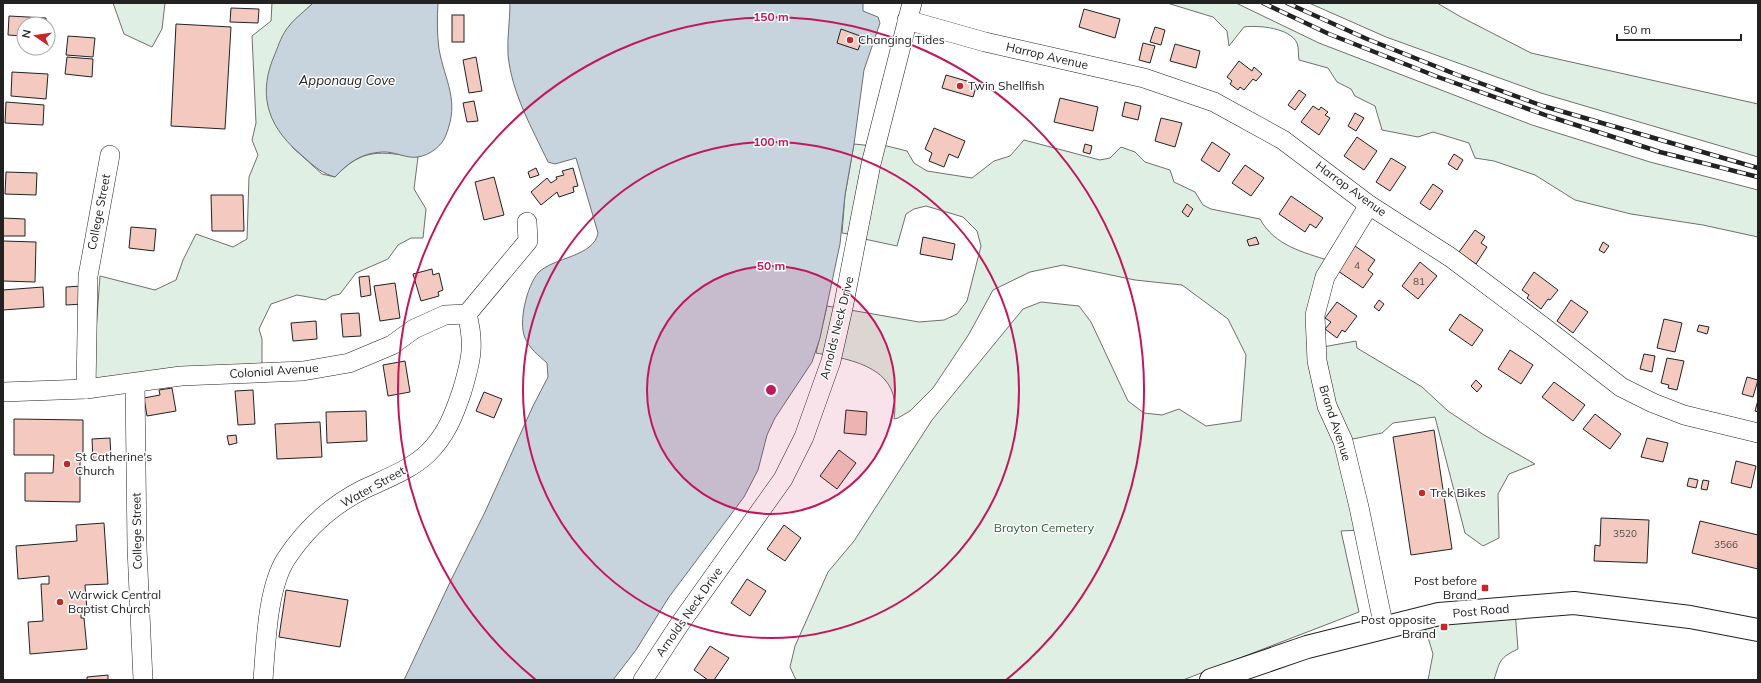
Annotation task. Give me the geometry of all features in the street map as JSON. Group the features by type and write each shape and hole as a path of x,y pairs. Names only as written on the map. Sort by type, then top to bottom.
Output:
{"main road":[{"name":"Post Road","path":"1211,680 1307,647 1439,614 1574,603 1690,617 1758,630"}],"street":[{"name":"Harrop Avenue","path":"909,12 985,42 1144,78 1214,102 1283,140 1369,205 1450,257 1545,328 1621,388 1684,415 1758,433"},
{"name":"Arnolds Neck Drive","path":"643,680 679,625 783,479 804,437 831,361 843,308 871,164 909,12"},
{"name":"College Street","path":"86,389 88,276 110,155"},
{"name":"Brand Avenue","path":"1369,205 1325,277 1315,315 1318,361 1327,406 1343,442 1359,507 1384,628"},
{"path":"467,314 528,241 527,222"},
{"name":"Colonial Avenue","path":"3,392 86,389 181,376 303,371 350,363 392,345 414,329 445,315 467,314"},
{"name":"Water Street","path":"262,680 269,619 278,574 296,545 324,515 362,490 417,462 437,443 449,426 468,374 471,357 472,338 467,314"},
{"name":"College Street","path":"135,383 137,548 143,680"}],"green space":[{"path":"113,3 165,3 162,29 152,47 124,34"},
{"path":"272,3 313,3 289,26 292,147 322,174 335,177 345,167 364,156 382,153 418,157 414,189 426,209 423,238 411,238 398,245 388,259 356,273 340,294 325,300 297,295 271,304 259,329 262,339 262,369 92,386 100,276 155,290 176,280 183,260 196,234 233,247 247,239 249,177 258,155 252,140 256,123 252,36 271,21"},
{"path":"1167,3 1236,3 1319,43 1532,125 1650,162 1758,190 1758,237 1703,225 1631,214 1575,200 1535,175 1494,161 1475,158 1469,143 1433,132 1418,137 1382,130 1375,106 1355,96 1351,89 1337,82 1328,68 1299,60 1297,43 1288,34 1266,27 1244,27 1229,46 1227,31 1213,17"},
{"path":"1309,3 1437,3 1531,53 1758,104 1758,157 1541,93 1386,37"},
{"name":"Brayton Cemetery","path":"1024,140 1100,160 1110,158 1121,147 1135,152 1145,162 1170,170 1174,182 1195,192 1203,205 1211,209 1260,219 1273,236 1290,247 1330,261 1317,348 1356,341 1357,348 1422,387 1448,411 1484,435 1535,464 1509,474 1498,494 1499,538 1483,546 1465,533 1435,417 1393,423 1382,433 1343,441 1361,530 1341,531 1359,612 1183,680 796,680 790,667 795,646 828,572 854,541 932,420 1023,309 1041,302 1079,306 1091,322 1128,401 1144,413 1162,415 1179,409 1206,426 1241,421 1246,355 1228,319 1182,285 1135,280 1063,265 1030,272 993,290 969,334 933,388 910,411 898,418 894,419 895,402 891,388 883,378 872,370 859,364 845,359 816,353 827,306 919,322 944,320 957,314 967,301 981,246 977,231 963,217 926,206 914,209 906,214 897,246 842,233 845,195 854,144 874,146 875,143 907,151 914,163 927,171 972,178 994,161 1010,156"},
{"path":"1515,610 1518,649 1507,655 1501,661 1494,680 1428,680 1433,654 1422,618"}],"water":[{"name":"Apponaug Cove","path":"313,3 438,3 437,26 439,49 452,101 450,123 442,143 427,154 418,157 409,157 387,152 368,154 350,163 335,177 324,173 315,167 287,141 272,119 268,107 266,94 267,81 270,68 284,32 294,20"},
{"path":"510,3 863,3 863,11 878,17 880,23 864,70 854,144 845,195 840,244 820,338 812,362 775,418 767,435 758,470 744,497 669,597 636,650 613,680 404,680 548,377 547,363 534,352 525,338 523,331 523,314 530,286 538,273 545,268 589,247 595,241 598,233 576,158 555,164 548,162 518,97 510,69 508,55"}],"building":[{"path":"231,8 259,9 258,23 230,22"},
{"path":"1084,9 1120,19 1115,38 1079,27"},
{"path":"452,15 464,15 464,42 452,42"},
{"path":"9,16 16,16 16,36 8,35"},
{"path":"176,24 231,27 225,129 171,126"},
{"path":"1155,27 1165,30 1161,45 1150,42"},
{"name":"Changing Tides","path":"841,29 863,37 858,50 837,43"},
{"path":"68,36 95,38 93,57 66,55"},
{"path":"1143,43 1155,46 1150,63 1139,60"},
{"path":"1175,44 1200,51 1196,68 1170,61"},
{"path":"67,57 93,59 92,77 65,74"},
{"path":"476,57 482,91 469,93 463,60"},
{"path":"1239,61 1252,71 1254,67 1262,74 1256,81 1253,79 1244,90 1240,87 1238,90 1230,84 1232,81 1227,77"},
{"path":"12,72 48,74 46,99 11,96"},
{"name":"Twin Shellfish","path":"946,75 977,84 973,97 942,88"},
{"path":"1299,90 1306,95 1295,110 1288,105"},
{"path":"1060,98 1098,107 1093,131 1054,122"},
{"path":"474,101 478,121 467,122 463,103"},
{"path":"6,102 44,105 43,125 5,123"},
{"path":"1125,102 1141,106 1138,120 1122,116"},
{"path":"1313,106 1319,110 1321,107 1328,112 1325,115 1330,118 1319,135 1301,122"},
{"path":"1355,113 1364,118 1356,131 1348,126"},
{"path":"1161,118 1182,123 1175,147 1155,141"},
{"path":"934,128 965,141 958,158 949,154 944,167 929,161 932,153 925,149"},
{"path":"1357,137 1377,151 1364,170 1344,156"},
{"path":"1212,142 1230,154 1219,172 1201,160"},
{"path":"1085,144 1092,146 1090,154 1083,152"},
{"path":"1454,154 1463,160 1457,170 1448,164"},
{"path":"1391,158 1406,167 1390,191 1376,182"},
{"path":"1245,165 1264,178 1251,196 1232,183"},
{"path":"536,168 539,175 530,178 528,172"},
{"path":"573,168 578,186 573,187 574,192 559,197 557,192 541,205 531,192 547,178 551,183 557,179 556,177 564,175 562,171"},
{"path":"6,172 37,173 36,195 5,194"},
{"path":"494,177 504,215 484,220 475,182"},
{"path":"1433,184 1443,191 1430,210 1420,203"},
{"path":"211,195 243,195 244,231 212,231"},
{"path":"1291,196 1323,218 1316,228 1310,224 1305,232 1279,214"},
{"path":"1187,204 1193,209 1188,217 1182,212"},
{"path":"3,218 25,219 25,236 3,236"},
{"path":"131,227 156,229 154,251 129,248"},
{"path":"1475,230 1485,237 1481,243 1487,247 1476,264 1459,252"},
{"path":"923,237 955,244 952,260 920,254"},
{"path":"1256,237 1259,244 1249,246 1247,240"},
{"path":"3,241 36,242 35,282 3,281"},
{"path":"1603,242 1609,246 1604,253 1599,250"},
{"path":"1355,246 1375,260 1368,270 1373,274 1363,288 1338,271"},
{"path":"1420,262 1437,276 1418,299 1402,286"},
{"path":"432,269 433,275 439,273 443,290 438,292 439,296 421,301 413,274"},
{"path":"1534,272 1558,290 1550,300 1548,299 1541,309 1527,298 1529,295 1522,290"},
{"path":"369,276 371,295 361,297 359,277"},
{"path":"395,283 400,318 380,321 374,286"},
{"path":"82,286 83,304 66,305 66,287"},
{"path":"43,287 44,307 3,310 3,290"},
{"path":"1379,300 1384,304 1379,311 1374,307"},
{"path":"1571,300 1588,312 1573,333 1557,321"},
{"path":"1337,302 1357,316 1345,332 1342,330 1337,338 1325,329 1331,322 1325,318"},
{"path":"359,313 361,336 343,337 341,314"},
{"path":"1460,314 1483,330 1472,346 1449,330"},
{"path":"1664,319 1682,323 1675,352 1657,348"},
{"path":"316,321 317,339 293,341 291,323"},
{"path":"1699,325 1709,327 1707,334 1697,331"},
{"path":"1510,350 1533,365 1521,384 1498,369"},
{"path":"1644,354 1655,356 1652,372 1640,369"},
{"path":"1667,358 1684,361 1677,390 1668,388 1669,385 1661,383"},
{"path":"405,361 410,392 388,396 383,365"},
{"path":"1747,377 1758,380 1753,397 1742,394"},
{"path":"1476,380 1482,386 1477,392 1471,386"},
{"path":"1554,382 1585,405 1573,421 1542,397"},
{"path":"172,388 176,411 147,416 144,398 160,395 159,390"},
{"path":"253,390 255,424 238,425 235,391"},
{"path":"484,392 502,399 494,418 476,411"},
{"path":"1758,400 1758,412 1755,411"},
{"path":"846,410 867,412 866,435 844,433"},
{"path":"366,411 367,441 327,443 326,412"},
{"path":"1595,414 1621,434 1610,449 1583,429"},
{"name":"St Catherine's Church","path":"14,419 83,420 83,455 80,455 80,502 25,501 25,473 53,473 54,455 14,455"},
{"path":"320,422 322,457 277,459 275,424"},
{"name":"Trek Bikes","path":"1434,430 1452,549 1411,555 1393,437"},
{"path":"236,435 237,443 229,445 227,436"},
{"path":"110,438 111,459 93,459 92,439"},
{"path":"1647,438 1668,443 1663,462 1641,457"},
{"path":"839,450 856,463 837,489 820,476"},
{"path":"1736,461 1756,466 1751,488 1731,483"},
{"path":"1689,478 1698,480 1696,488 1687,486"},
{"path":"1703,480 1709,481 1707,490 1701,489"},
{"path":"1601,518 1649,520 1647,563 1594,561 1595,545 1600,546"},
{"path":"1700,521 1758,535 1758,569 1692,553"},
{"path":"104,523 108,584 85,585 87,610 81,610 81,618 84,618 87,649 30,654 28,622 43,621 41,584 49,584 49,576 18,579 16,546 77,541 76,525"},
{"path":"784,525 801,538 785,561 767,549"},
{"path":"747,579 766,591 750,616 731,603"},
{"path":"286,590 348,600 340,647 279,637"},
{"path":"710,646 729,658 714,680 708,680 694,670"},
{"path":"108,675 108,680 87,680 87,677"}],"railway":[{"path":"1263,3 1329,34 1438,77 1548,116 1660,152 1758,177"},
{"path":"1287,3 1367,39 1455,74 1543,106 1758,168"}],"place":[{"name":"Changing Tides","path":"850,40"},
{"name":"Twin Shellfish","path":"960,86"},
{"name":"St Catherine's Church","path":"67,464"},
{"name":"Trek Bikes","path":"1422,493"},
{"name":"Post before Brand","path":"1485,588"},
{"name":"Warwick Central Baptist Church","path":"60,602"},
{"name":"Post opposite Brand","path":"1444,627"}]}
